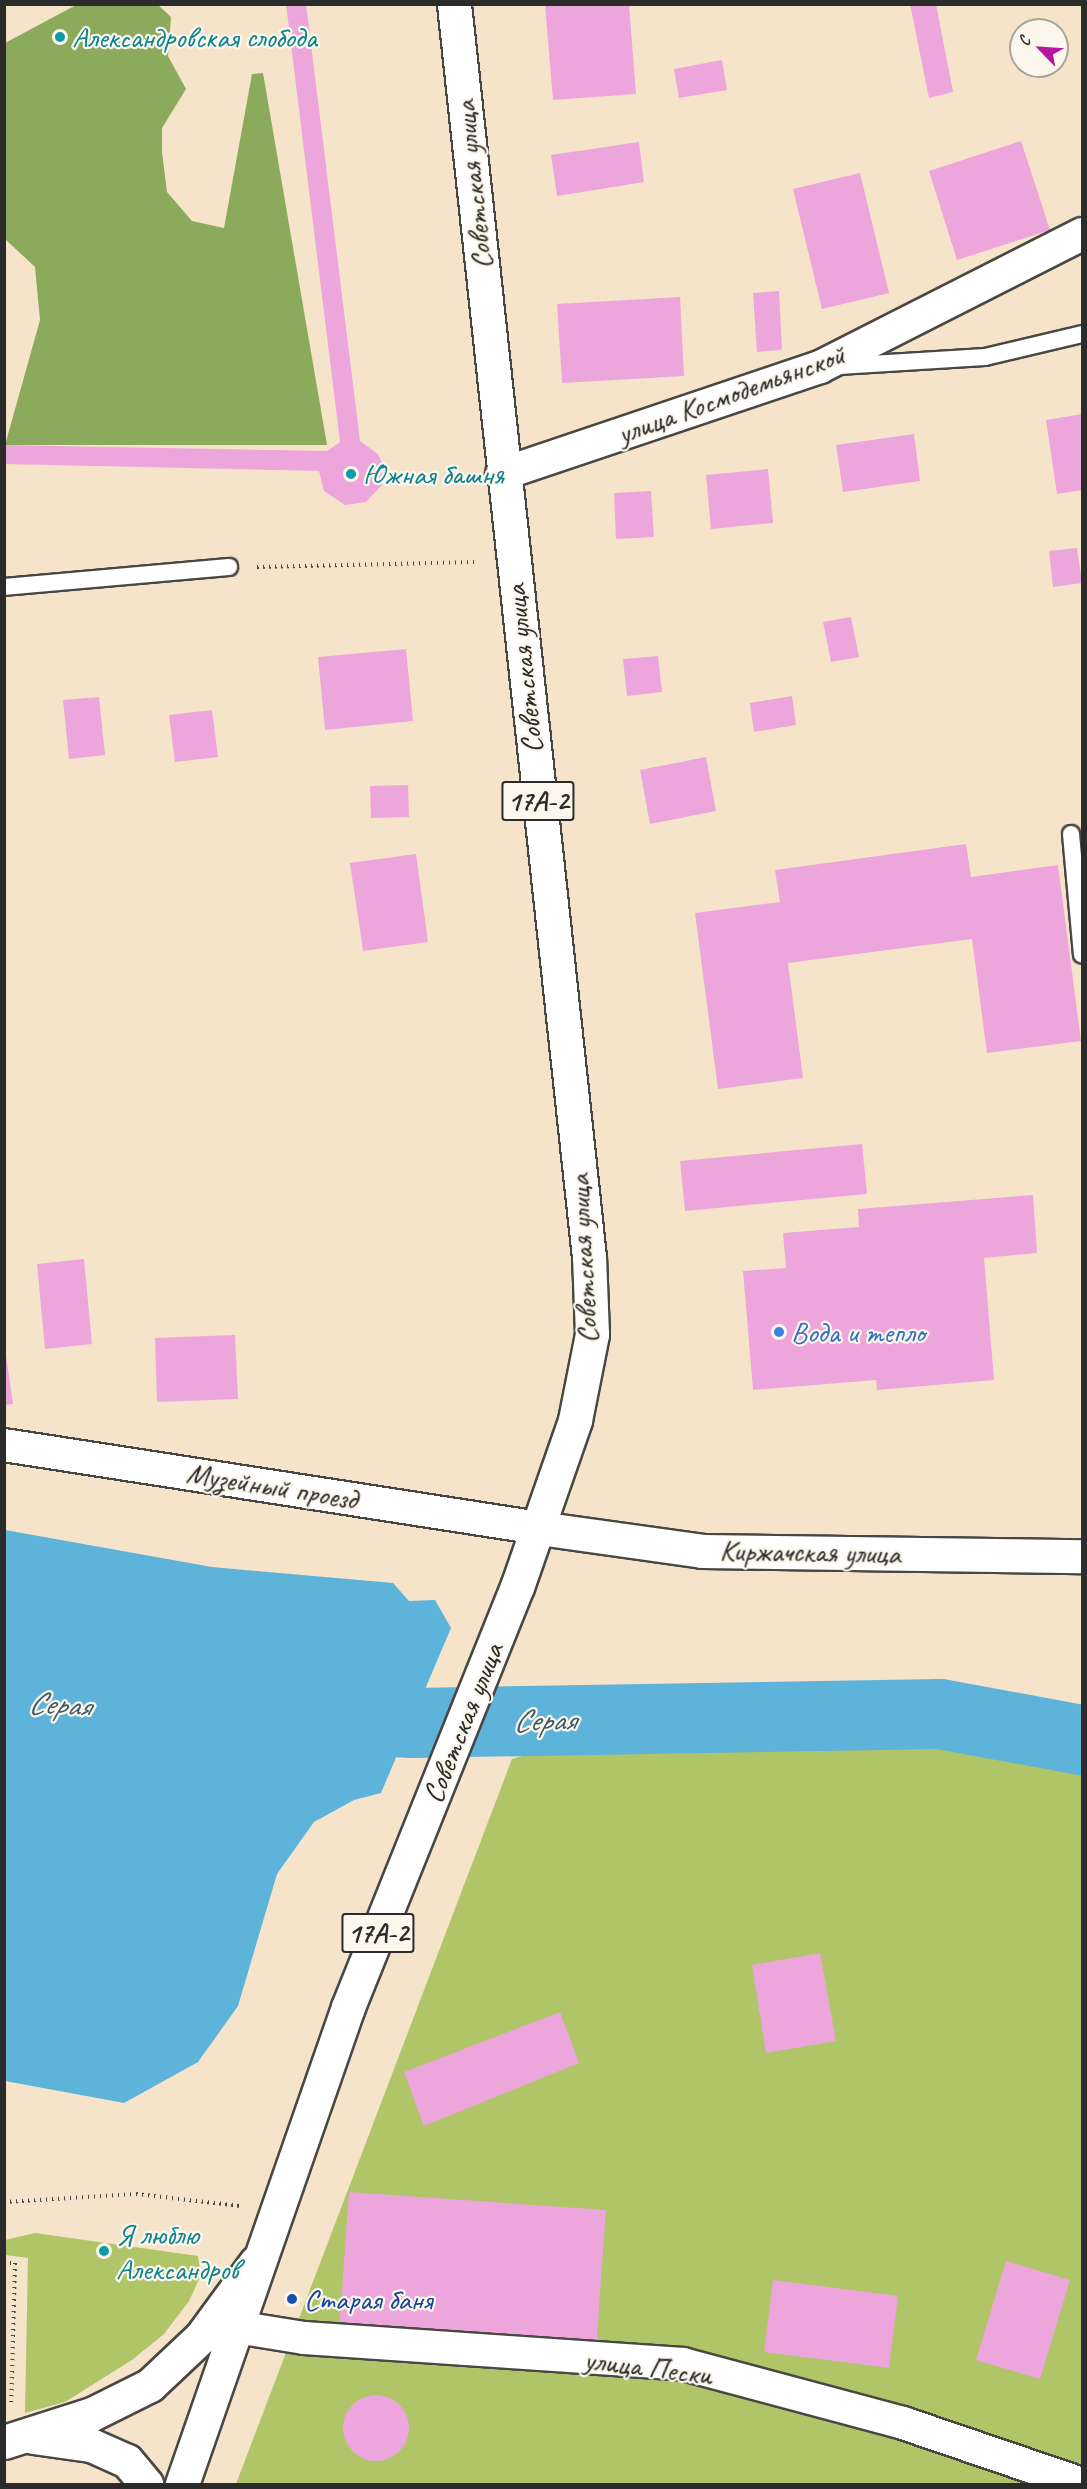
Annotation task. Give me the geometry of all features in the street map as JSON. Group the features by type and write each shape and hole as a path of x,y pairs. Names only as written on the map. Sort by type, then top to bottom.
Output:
{"main road":[{"name":"Советская улица","path":"182,2484 348,2007 517,1587 575,1420 592,1335 589,1257 502,474 454,4"},
{"name":"Киржачская улица","path":"538,1528 702,1551 1083,1556"},
{"path":"16,2439 92,2414 150,2385 201,2337 261,2255"},
{"path":"16,2439 91,2445 127,2461 146,2484"}],"street":[{"name":"улица Космодемьянской","path":"502,474 820,367 1083,234"},
{"name":"Музейный проезд","path":"4,1445 538,1528"},
{"name":"улица Пески","path":"236,2327 315,2339 683,2364 903,2423 1082,2484"}],"lane":[{"path":"820,367 985,357 1083,334"},
{"path":"4,587 229,567"},
{"path":"1071,834 1083,954"}],"path":[{"path":"229,567 475,564"},
{"path":"4,2202 136,2194 245,2206"},
{"path":"4,2263 15,2263 11,2405"}],"green space":[{"path":"78,4 157,4 171,17 168,56 186,89 162,128 162,152 167,192 192,221 224,228 252,74 263,73 327,445 5,445 40,320 35,267 5,239 5,43"},
{"path":"652,1719 877,1738 1082,1762 1082,2484 236,2484 512,1759"},
{"path":"35,2233 198,2256 201,2275 189,2301 164,2334 132,2360 65,2402 25,2413 28,2258 5,2255 5,2240"}],"water":[{"path":"5,1530 212,1567 393,1583 409,1601 435,1600 451,1628 381,1793 354,1800 314,1822 277,1874 238,2006 198,2062 124,2103 5,2081"}],"building":[{"path":"286,4 306,4 360,441 378,454 383,465 382,485 366,502 345,505 324,491 319,471 4,464 4,445 327,451 340,442"},
{"path":"910,4 936,4 953,92 929,98"},
{"path":"545,5 629,5 636,94 553,100"},
{"path":"722,60 727,90 679,98 674,69"},
{"path":"1021,141 1050,230 957,260 929,171"},
{"path":"639,142 644,182 557,196 551,155"},
{"path":"860,173 889,293 822,309 793,189"},
{"path":"779,291 782,350 757,352 753,293"},
{"path":"680,297 684,376 562,383 557,304"},
{"path":"1082,414 1082,490 1057,494 1046,420"},
{"path":"914,434 920,481 843,492 836,445"},
{"path":"768,469 773,523 711,529 706,475"},
{"path":"651,491 654,537 616,539 614,493"},
{"path":"1077,548 1082,583 1053,587 1049,551"},
{"path":"851,617 859,657 831,662 823,622"},
{"path":"406,649 413,721 325,730 318,657"},
{"path":"658,656 662,692 627,696 623,659"},
{"path":"792,696 796,725 754,732 750,703"},
{"path":"99,697 105,755 69,759 63,700"},
{"path":"212,710 218,757 175,762 169,715"},
{"path":"706,757 716,811 650,824 640,770"},
{"path":"408,785 409,817 371,818 370,786"},
{"path":"966,844 971,877 1058,865 1081,1041 987,1053 972,939 788,963 803,1078 718,1089 695,913 780,902 775,870"},
{"path":"416,854 428,942 363,951 350,863"},
{"path":"862,1144 867,1194 685,1211 680,1161"},
{"path":"1033,1195 1037,1253 984,1258 994,1380 877,1390 876,1380 753,1390 743,1271 786,1268 783,1233 859,1227 858,1209"},
{"path":"84,1259 92,1344 45,1349 37,1264"},
{"path":"235,1335 238,1399 157,1402 155,1338"},
{"path":"4,1342 13,1404 4,1405"},
{"path":"820,1953 836,2041 766,2053 752,1965"},
{"path":"560,2012 579,2063 424,2126 404,2072"},
{"path":"349,2192 606,2210 596,2350 339,2332"},
{"path":"1006,2261 1070,2280 1040,2379 976,2360"},
{"path":"773,2280 898,2296 889,2368 764,2352"},
{"path":"376,2395 388,2398 399,2405 406,2416 409,2428 406,2440 399,2451 388,2458 376,2461 364,2458 353,2451 346,2440 343,2428 346,2416 353,2405 364,2398"}],"waterway":[{"name":"Серая","path":"316,1718 413,1723 940,1714 1082,1740"}],"place":[{"name":"Александровская слобода","path":"60,37"},
{"name":"Южная башня","path":"351,474"},
{"name":"Вода и тепло","path":"779,1332"},
{"name":"Я люблю Александров","path":"104,2251"},
{"name":"Старая баня","path":"292,2299"}]}
